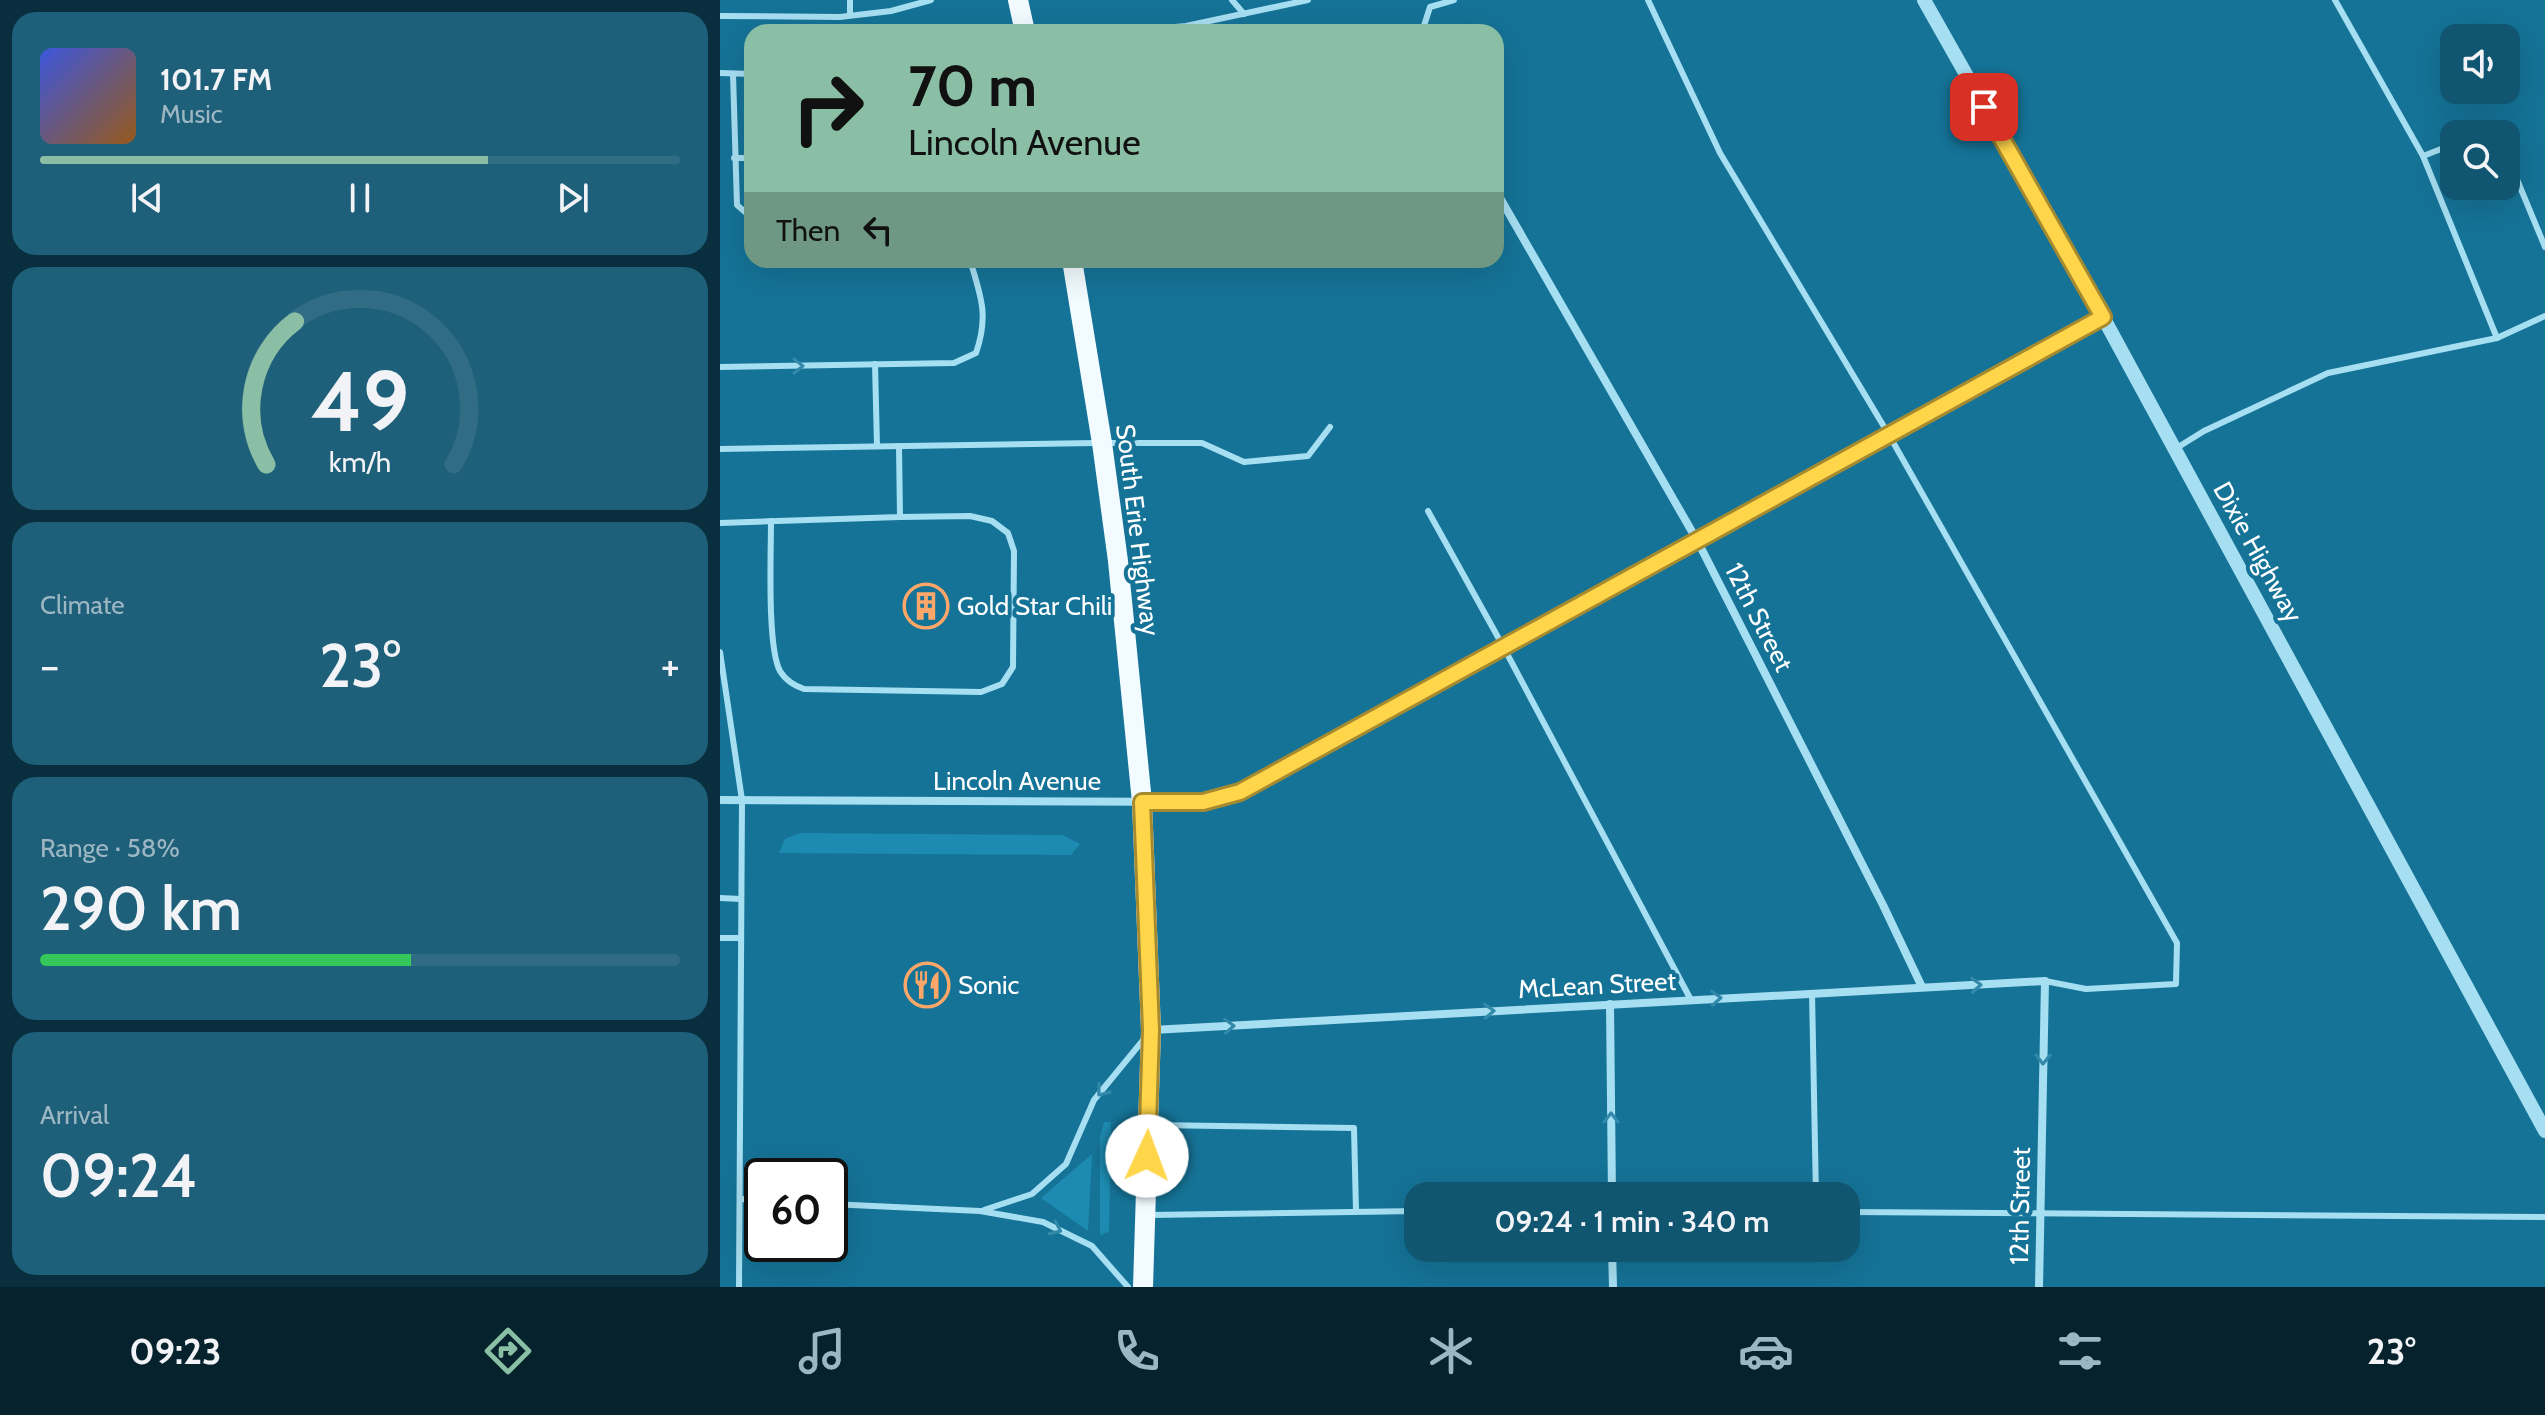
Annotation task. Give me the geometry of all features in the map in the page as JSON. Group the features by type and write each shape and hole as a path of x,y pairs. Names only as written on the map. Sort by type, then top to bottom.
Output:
{"main road":[{"path":"1018,0 1023,24"},
{"name":"South Erie Highway","path":"1073,268 1118,561 1142,802 1151,1030 1143,1287"}],"street":[{"name":"Dixie Highway","path":"1924,0 2103,317 2545,1131"},
{"name":"12th Street","path":"1504,205 1698,542 1922,987"},
{"name":"Lincoln Avenue","path":"720,800 1203,802 1240,792 2103,317"},
{"name":"12th Street","path":"2039,1287 2045,981"},
{"name":"McLean Street","path":"1151,1030 2045,981"},
{"path":"1610,1004 1612,1182"},
{"path":"1612,1262 1613,1287"}],"lane":[{"path":"850,0 850,15"},
{"path":"720,16 850,15 891,11 931,0"},
{"path":"1232,0 1244,14"},
{"path":"1196,24 1308,0"},
{"path":"1425,24 1430,7 1454,0"},
{"path":"1648,0 1720,153 1889,435 2177,943 2176,984 2086,989 2045,981"},
{"path":"2335,0 2423,156 2497,338"},
{"path":"720,73 744,74"},
{"path":"733,74 737,205 744,211"},
{"path":"2423,156 2440,149"},
{"path":"734,158 744,158"},
{"path":"2520,187 2545,247"},
{"path":"720,367 954,363 976,353 984,330 982,299 972,268"},
{"path":"2175,449 2204,431 2328,373 2497,338 2545,316"},
{"path":"875,364 877,446"},
{"path":"720,449 1202,443 1244,462 1308,456 1330,427"},
{"path":"899,446 900,517"},
{"path":"1428,511 1691,1000"},
{"path":"720,523 771,521 900,517 970,516 992,521 1008,533 1014,551 1013,667 1002,684 981,692 804,689 789,683 779,670 773,649 771,521"},
{"path":"720,652 742,800 739,1287"},
{"path":"720,898 741,899"},
{"path":"720,938 741,938"},
{"path":"1812,993 1816,1182"},
{"path":"980,1211 1032,1194 1066,1164 1094,1100 1151,1030"},
{"path":"1148,1124 1354,1128 1356,1211"},
{"path":"740,1199 744,1199"},
{"path":"848,1205 980,1211 1043,1222 1092,1246 1128,1287"},
{"path":"1145,1215 1404,1211"},
{"path":"1860,1212 2545,1217"}],"shaded area":[{"path":"800,833 1062,835 1080,844 1071,855 779,853 785,839"},
{"path":"1104,1122 1111,1122 1109,1232 1100,1235 1100,1138"},
{"path":"1092,1154 1088,1231 1041,1198"}],"place":[{"name":"Gold Star Chili","path":"926,606"},
{"name":"Sonic","path":"927,985"}],"route":[{"path":"1147,1156 1151,1030 1142,802 1203,802 1240,792 2103,317 1984,107"}]}
